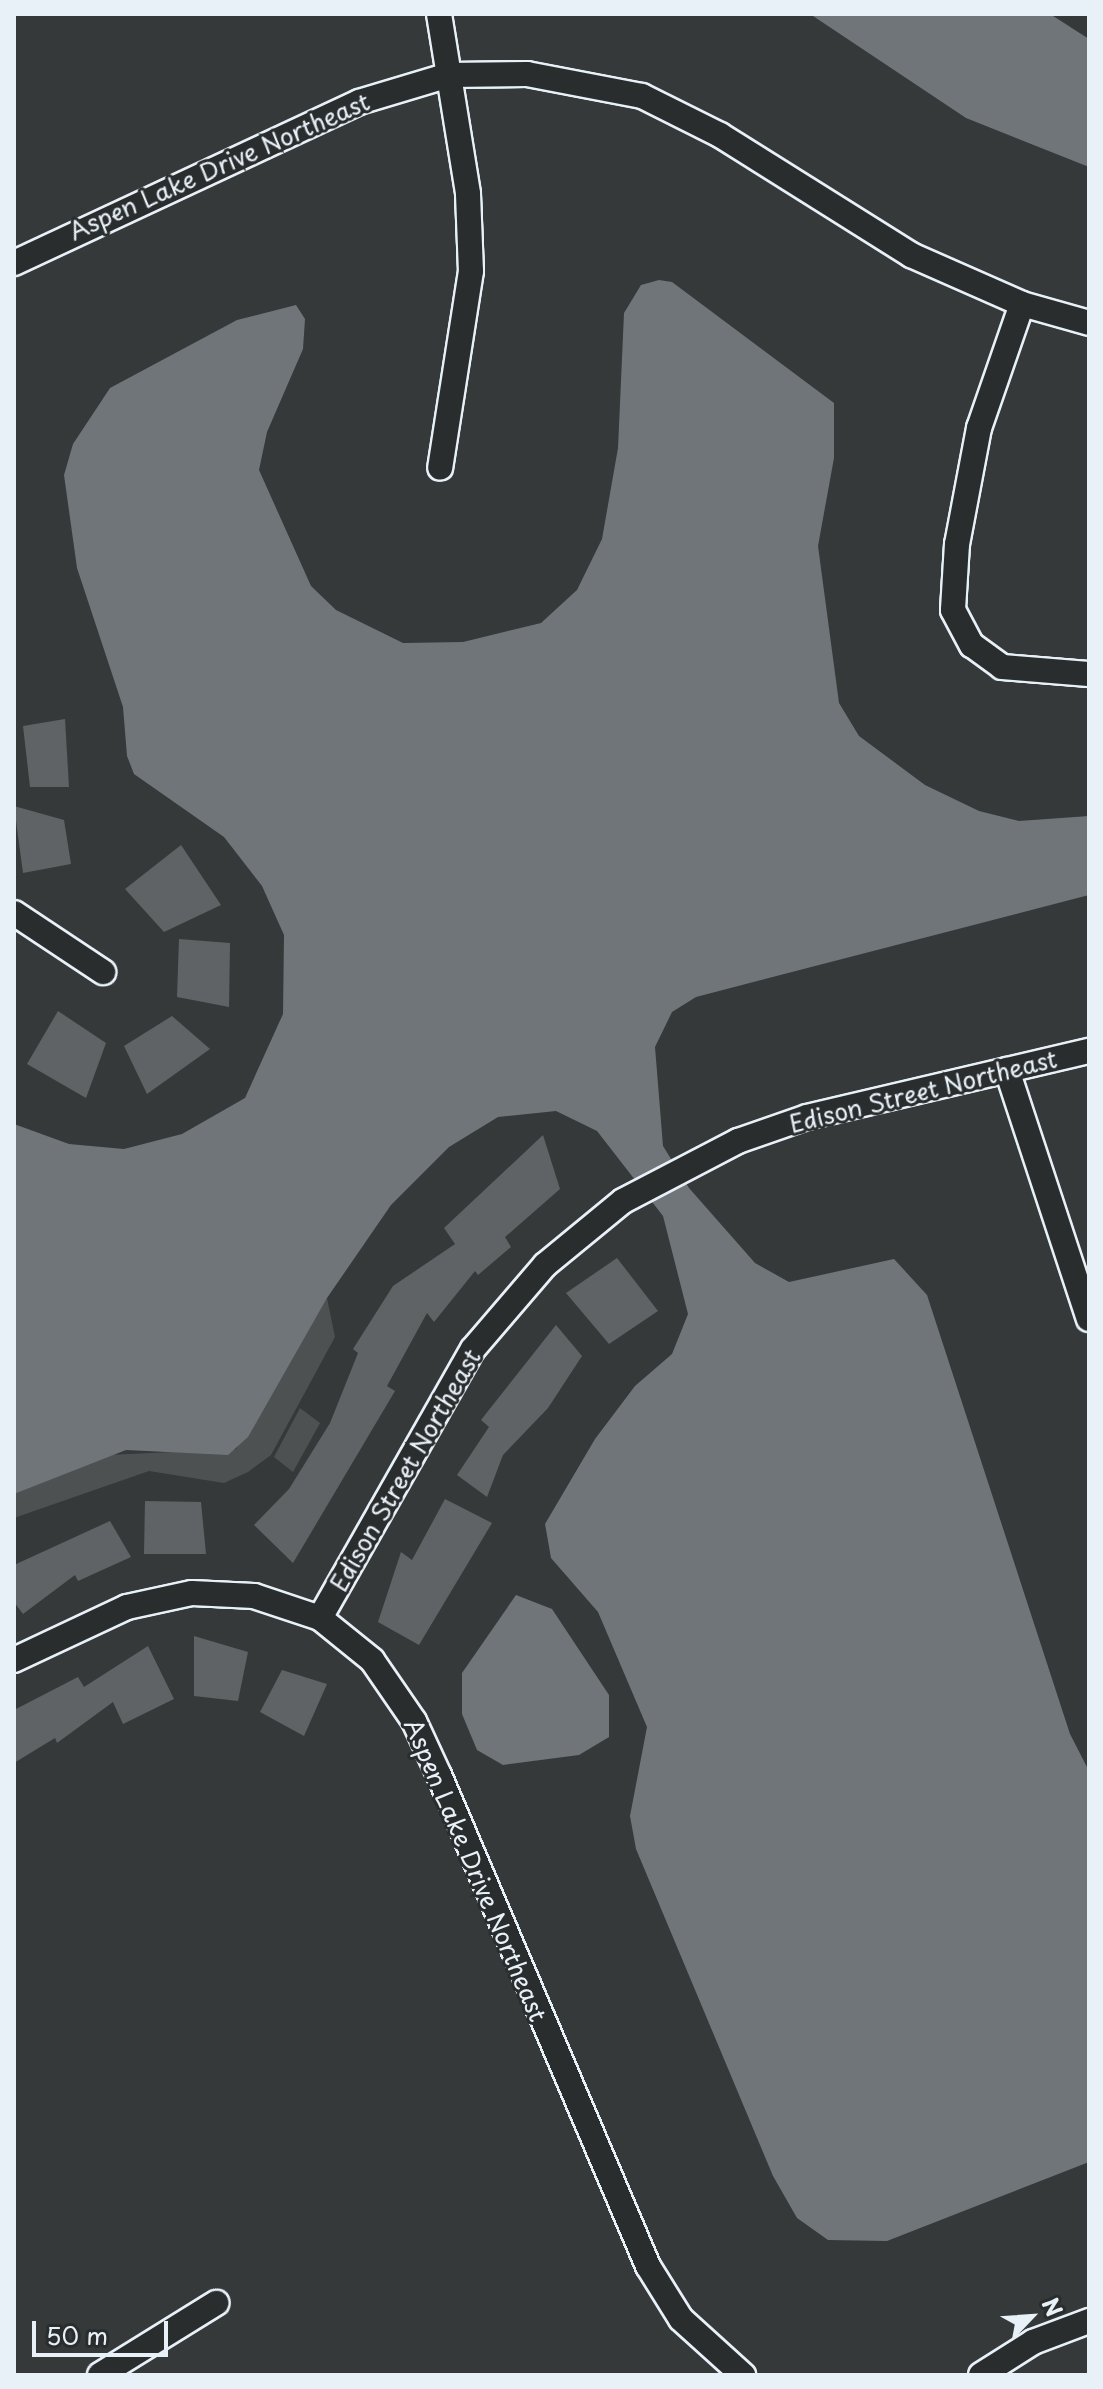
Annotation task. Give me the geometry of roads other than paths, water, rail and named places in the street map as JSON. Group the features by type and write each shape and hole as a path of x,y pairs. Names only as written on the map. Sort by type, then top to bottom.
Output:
{"street":[{"path":"439,14 468,194 471,271 440,468"},
{"name":"Aspen Lake Drive Northeast","path":"14,263 294,128 449,75 552,76 642,96 720,135 911,255 1022,304 1089,323"},
{"path":"1022,304 979,428 957,544 953,610 972,645 1002,667 1042,675 1089,674"},
{"path":"14,913 103,972"},
{"name":"Edison Street Northeast","path":"320,1618 473,1349 545,1265 623,1201 703,1157 807,1117 1089,1051"},
{"path":"1007,1070 1089,1319"},
{"name":"Aspen Lake Drive Northeast","path":"14,1660 156,1598 254,1596 320,1618 372,1660 414,1721 648,2266 681,2319 743,2375"},
{"path":"100,2375 216,2303"},
{"path":"981,2375 1033,2342 1089,2321"}]}
